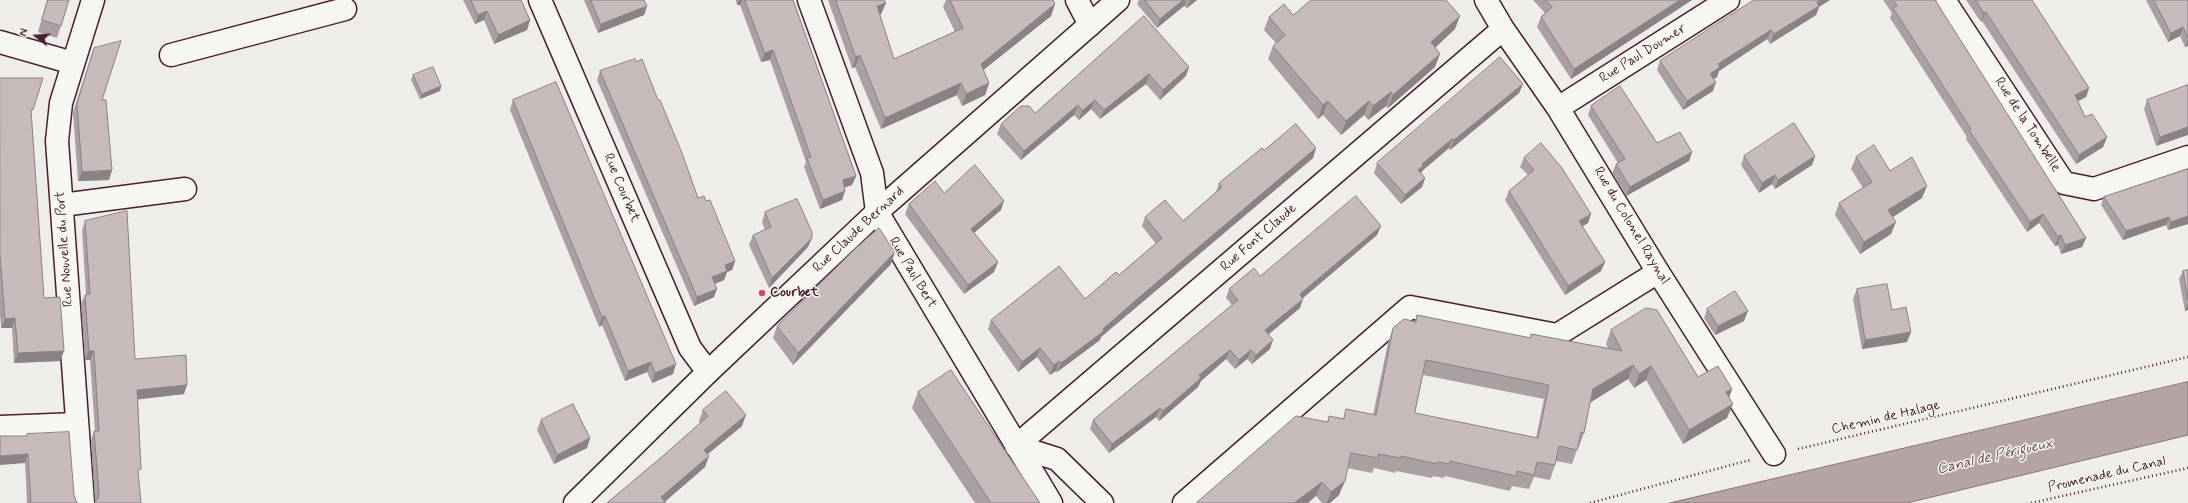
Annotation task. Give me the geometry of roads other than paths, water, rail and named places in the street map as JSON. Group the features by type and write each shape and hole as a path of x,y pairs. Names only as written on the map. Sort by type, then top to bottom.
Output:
{"street":[{"name":"Rue Nouvelle du Port","path":"83,503 57,141 60,103 93,0"},
{"name":"Rue Courbet","path":"540,0 690,348 708,372"},
{"name":"Rue Paul Bert","path":"809,0 872,173 877,212 1051,503"},
{"path":"1077,0 1090,25"},
{"name":"Rue Claude Bernard","path":"575,503 708,372 877,212 1118,0"},
{"name":"Rue du Colonel Raynal","path":"1486,0 1503,29 1558,108 1658,272 1774,454"},
{"name":"Rue Paul Doumer","path":"1558,108 1728,0"},
{"name":"Rue de la Tombelle","path":"1944,0 2064,183 2094,189 2188,157"},
{"path":"171,55 345,8"},
{"name":"Rue Font Claude","path":"1016,446 1503,29"},
{"path":"0,42 73,63"},
{"path":"62,205 185,189"},
{"path":"1184,503 1410,307 1557,335 1658,272"},
{"path":"0,427 77,424"},
{"path":"1016,446 1057,459 1102,503"}],"water":[{"name":"Canal de Périgueux","path":"2188,382 2188,435 1907,503 1670,503"}],"place":[{"name":"Courbet","path":"762,293"}]}
